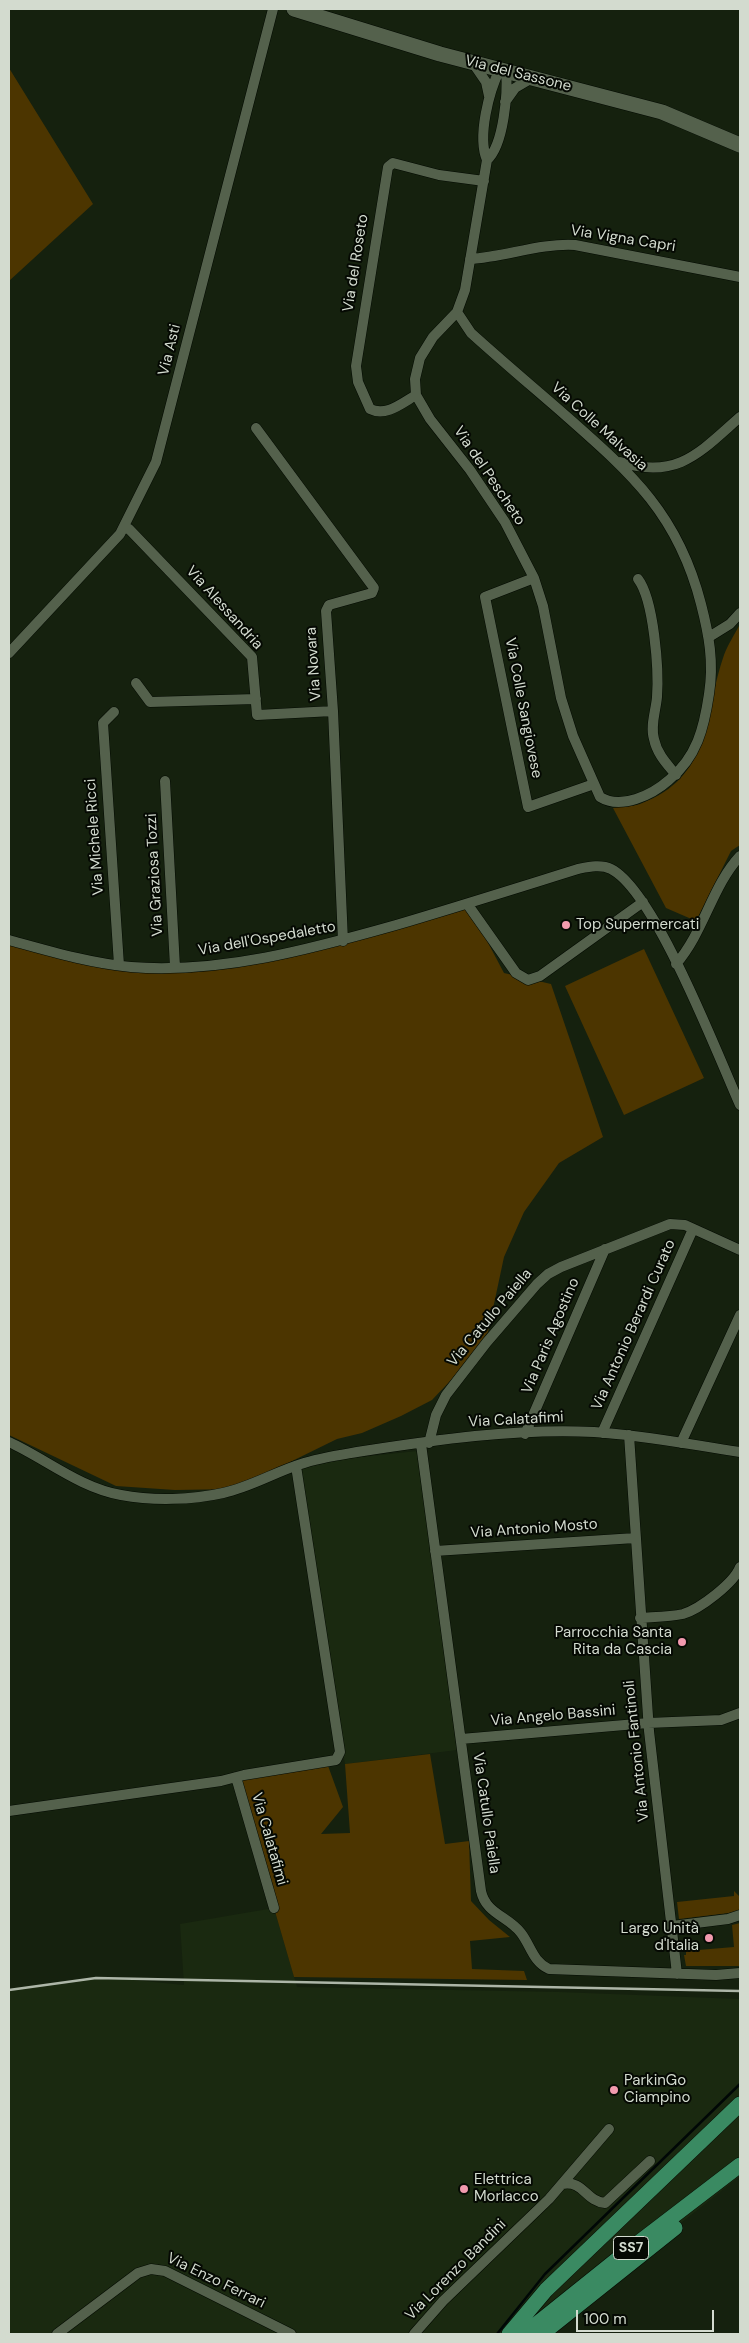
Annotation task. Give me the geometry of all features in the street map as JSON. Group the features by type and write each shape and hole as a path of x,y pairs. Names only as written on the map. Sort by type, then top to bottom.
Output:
{"main road":[{"name":"Via del Sassone","path":"294,9 345,26 472,62 662,112 740,145"},
{"path":"509,2334 546,2290 740,2104"},
{"name":"SS7","path":"524,2334 625,2253 740,2165"},
{"name":"SS7","path":"542,2334 740,2176"}],"street":[{"name":"Via Asti","path":"9,653 120,534 157,460 273,9"},
{"path":"472,62 486,82 489,101"},
{"path":"416,395 417,369 427,345 457,312 465,290 488,160 482,144 489,101 503,70"},
{"path":"488,160 494,154 497,146 505,102 503,70"},
{"path":"505,102 515,88 532,78"},
{"name":"Via del Roseto","path":"416,395 386,411 378,413 370,409 358,382 356,366 388,166 393,163 439,175 484,181"},
{"name":"Via Vigna Capri","path":"470,259 504,256 558,245 575,245 740,277"},
{"name":"Via Colle Malvasia","path":"457,312 471,333 617,461 651,498 683,551 696,586 709,637 712,661 706,710 695,750 686,766 662,786 644,796 630,800 607,802 600,797 594,784"},
{"name":"Via del Pescheto","path":"416,395 430,419 470,470 504,522 534,578 544,606 561,698 573,736 594,784"},
{"path":"617,461 648,469 659,469 676,464 697,454 740,417"},
{"name":"Via Novara","path":"256,428 374,587 372,593 332,604 326,611 333,711 343,941"},
{"name":"Via Alessandria","path":"123,528 129,529 252,656 256,714 259,716 333,711"},
{"name":"Via Colle Sangiovese","path":"534,578 485,597 528,807 594,784"},
{"path":"638,579 646,599 656,651 657,696 653,736 660,755 676,775"},
{"path":"709,637 730,624 740,614"},
{"path":"136,683 150,702 256,699"},
{"name":"Via Michele Ricci","path":"114,712 103,724 119,965"},
{"name":"Via Graziosa Tozzi","path":"165,781 175,967"},
{"path":"676,964 694,941 725,878 740,856"},
{"name":"Via dell'Ospedaletto","path":"9,940 77,958 119,965 175,967 239,962 343,941 468,905 592,866 604,867 616,872 643,902 665,938 740,1105"},
{"path":"468,905 480,919 516,973 528,980 540,976 643,902"},
{"name":"Via Catullo Paiella","path":"740,1250 682,1224 670,1224 557,1268 537,1284 487,1342 446,1395 425,1443 435,1551 481,1894 490,1909 520,1932 538,1961 546,1968 555,1970 722,1975 740,1972"},
{"name":"Via Antonio Berardi Curato","path":"602,1433 693,1229"},
{"name":"Via Paris Agostino","path":"525,1434 605,1249"},
{"path":"681,1443 740,1315"},
{"name":"Via Calatafimi","path":"9,1442 84,1483 121,1495 157,1498 194,1498 224,1493 261,1481 296,1466 357,1452 425,1443 525,1434 602,1433 629,1435 740,1452"},
{"name":"Via Antonio Fantinoli","path":"629,1435 648,1723 677,1974"},
{"name":"Via Calatafimi","path":"9,1811 172,1788 328,1763 336,1760 340,1752 296,1466"},
{"name":"Via Antonio Mosto","path":"435,1551 635,1538"},
{"path":"640,1618 678,1615 690,1611 732,1580 740,1566"},
{"name":"Via Angelo Bassini","path":"461,1739 648,1723 720,1720 740,1713"},
{"name":"Via Calatafimi","path":"236,1777 274,1908"},
{"path":"672,1926 728,1919 740,1915"},
{"name":"Via Lorenzo Bandini","path":"414,2334 443,2301 562,2184 609,2129"},
{"path":"562,2184 572,2182 578,2185 595,2202 605,2203 650,2161"},
{"name":"Via Enzo Ferrari","path":"56,2334 138,2273 155,2268 165,2271 291,2334"}],"shaded area":[{"path":"9,68 93,204 9,281"},
{"path":"740,624 740,845 731,851 696,921 666,908 613,808 640,804 664,792 681,778 693,761 701,742 724,655"},
{"path":"468,905 504,973 551,984 603,1137 559,1163 524,1212 504,1257 488,1332 451,1380 432,1400 401,1416 362,1433 337,1439 235,1489 175,1490 116,1486 9,1435 9,940 119,965 239,962"},
{"path":"644,949 704,1078 624,1115 565,986"},
{"path":"417,1451 457,1750 345,1764 299,1470 325,1461"},
{"path":"430,1754 445,1844 469,1841 471,1901 489,1920 510,1937 470,1941 472,1969 524,1971 527,1980 294,1977 236,1777 327,1763 343,1807 321,1834 350,1833 345,1764"},
{"path":"734,1891 740,1897 740,1910 737,1912 679,1919 677,1902 734,1896"},
{"path":"274,1908 297,1987 559,1992 740,1999 740,2176 541,2334 9,2334 9,1990 96,1978 184,1985 180,1924"},
{"path":"740,1923 740,1966 686,1966 684,1955 686,1955 686,1951 734,1947 732,1925"}],"waterway":[{"path":"497,2334 545,2274 740,2084"}],"railway":[{"path":"9,1990 96,1978 740,1991"}],"place":[{"name":"Top Supermercati","path":"566,925"},
{"name":"Parrocchia Santa Rita da Cascia","path":"682,1642"},
{"name":"Largo Unità d'Italia","path":"709,1938"},
{"name":"ParkinGo Ciampino","path":"614,2090"},
{"name":"Elettrica Morlacco","path":"464,2189"}]}
